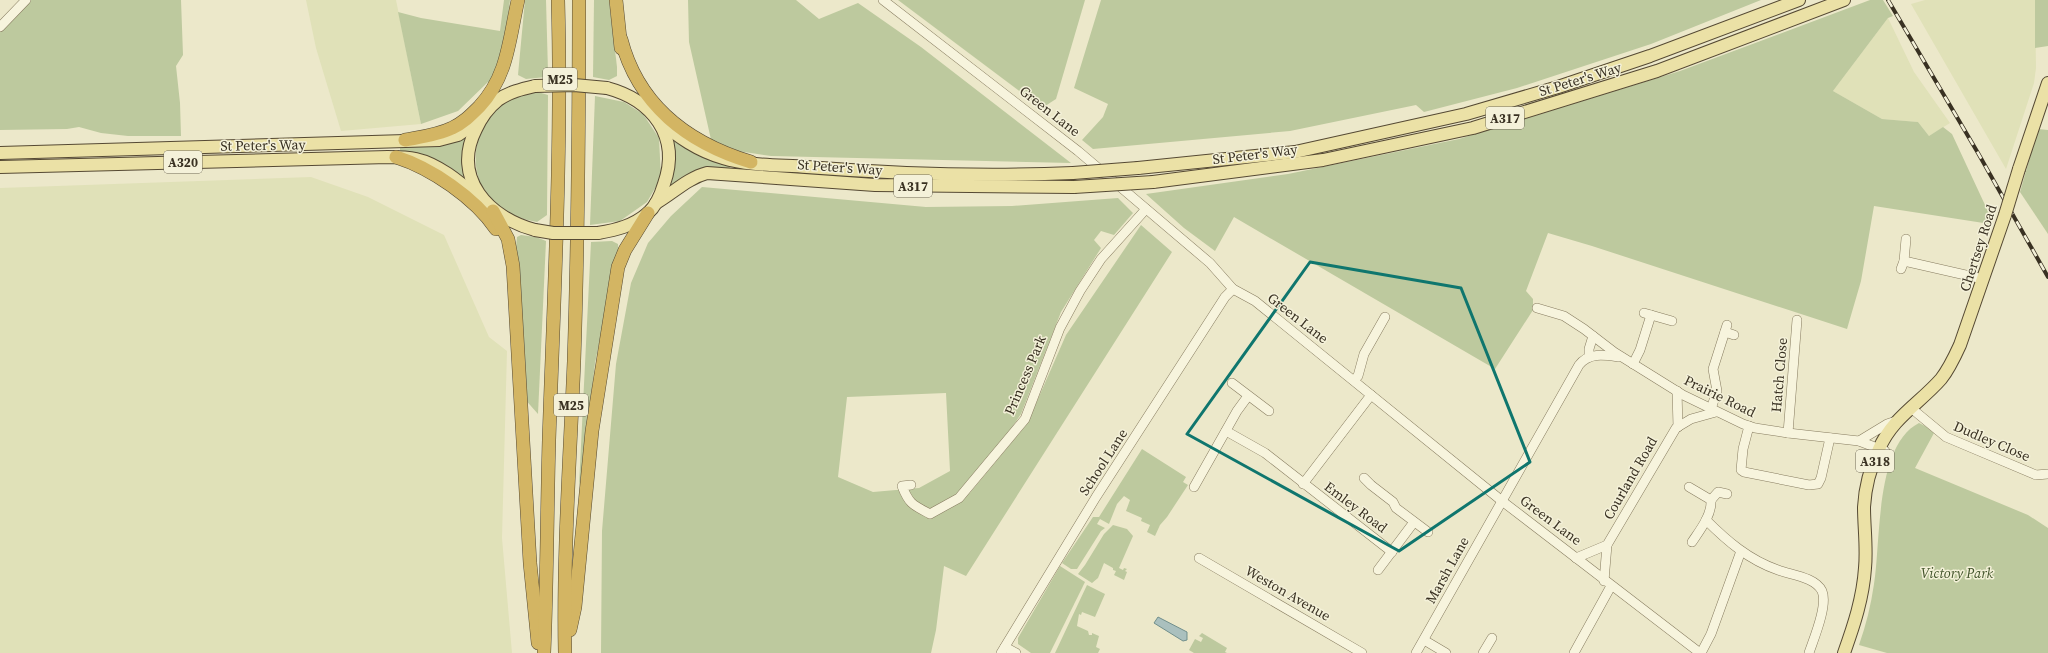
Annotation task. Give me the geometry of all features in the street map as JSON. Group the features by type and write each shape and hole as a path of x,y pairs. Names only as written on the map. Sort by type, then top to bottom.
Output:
{"highway":[{"path":"498,100 509,77 513,60 518,18 518,0"},
{"path":"405,140 434,134 453,128 466,120 490,95 498,81 504,64 518,0"},
{"name":"M25","path":"544,653 549,440 557,256 560,73 558,0"},
{"name":"M25","path":"566,653 567,492 574,362 579,188 579,0"},
{"path":"616,0 622,64 628,80 644,105"},
{"path":"620,39 625,57 642,90 666,115 688,134 704,144 725,154 751,162"},
{"path":"396,157 412,162 439,177 491,221 505,248 513,288"},
{"path":"491,208 508,239 513,266 513,288 530,563 540,653"},
{"name":"M25","path":"566,653 575,607 592,431 618,268 625,250 652,208"}],"main road":[{"name":"St Peter's Way","path":"498,100 517,90 535,86 574,85 607,88 629,95 644,105 658,120 679,138 700,150 724,158 751,162 846,170 958,175 1073,173 1295,152 1466,114 1558,87 1650,56 1799,0"},
{"name":"St Peter's Way","path":"0,167 396,157 415,159 428,163 450,176 491,208 518,226 553,233 598,233 618,230 652,208 695,176 707,173 875,185 1074,187 1116,186 1153,182 1323,160 1472,128 1657,71 1844,0"},
{"name":"Chertsey Road","path":"1844,653 1862,597 1866,566 1865,525 1886,434 1896,421 1941,378 1960,345 1984,279 2048,83"},
{"path":"491,208 474,184 470,170 469,151 473,136 481,119 498,100"},
{"name":"St Peter's Way","path":"0,153 154,150 449,138 466,130 481,119"},
{"path":"652,208 666,178 669,164 666,142 658,120"},
{"name":"Chertsey Road","path":"1882,450 1911,408"}],"street":[{"path":"0,27 26,0"},
{"name":"Green Lane","path":"883,0 1068,142 1210,263 1233,289 1255,301 1502,501 1700,653"},
{"name":"Princess Park","path":"911,485 902,486 906,496 912,505 930,514 959,498 980,474 1025,419 1060,328 1095,266 1146,209"},
{"path":"1906,239 1902,265 1984,279"},
{"name":"School Lane","path":"1003,650 1096,497 1222,303 1233,289"},
{"name":"Prairie Road","path":"1537,308 1564,316 1621,357 1677,391 1714,411 1749,426 1788,433 1859,441 1882,450"},
{"path":"1633,364 1640,350 1647,314 1672,321"},
{"path":"1354,380 1358,376 1364,354 1385,317"},
{"name":"Hatch Close","path":"1788,433 1798,320"},
{"path":"1678,427 1691,419 1714,411 1717,391 1713,369 1726,328 1734,335"},
{"path":"1502,501 1579,365 1583,360 1589,357 1589,349 1593,336"},
{"name":"Prairie Road","path":"1589,357 1600,355 1621,357"},
{"path":"1232,382 1269,411"},
{"path":"1677,391 1678,427"},
{"name":"Emley Road","path":"1303,484 1371,395"},
{"path":"1194,487 1248,396"},
{"name":"Dudley Close","path":"1911,408 1946,437 2036,475 2048,474"},
{"path":"1859,441 1887,424 1896,421"},
{"path":"1749,426 1743,449 1741,470 1744,472 1809,485 1818,484 1821,478 1830,438"},
{"name":"Courland Road","path":"1608,583 1607,545 1678,427"},
{"name":"Emley Road","path":"1226,431 1265,453 1392,552"},
{"name":"Emley Road","path":"1364,478 1393,502 1396,508 1428,532"},
{"path":"1689,487 1711,500"},
{"path":"1692,542 1706,520 1711,505 1711,500 1718,492 1726,494"},
{"name":"Marsh Lane","path":"1416,653 1502,501"},
{"path":"1706,520 1741,551 1761,563 1810,580 1821,590 1824,605 1809,653"},
{"name":"Emley Road","path":"1378,570 1414,522"},
{"path":"1576,558 1607,545"},
{"path":"1700,653 1711,634 1741,551"},
{"name":"Weston Avenue","path":"1199,558 1362,653"},
{"path":"1574,653 1608,583"},
{"path":"1483,653 1492,638"},
{"path":"1424,640 1446,653"},
{"path":"1003,650 1016,653"}],"highlighted area":[{"path":"1310,262 1461,288 1530,462 1399,551 1187,434"}],"green space":[{"path":"26,0 181,0 183,55 176,66 180,103 181,136 128,136 101,133 79,127 67,129 0,130 0,27"},
{"path":"306,0 396,0 421,124 341,131 316,48"},
{"path":"504,0 510,0 504,47 492,83 488,82 458,111 421,124 398,12 421,18 500,31"},
{"path":"525,0 546,0 548,72 546,77 526,79 518,75"},
{"path":"594,0 609,0 617,76 609,80 593,77"},
{"path":"688,0 796,0 819,19 858,3 921,47 1071,163 771,156 731,150 712,144 689,42"},
{"path":"898,0 1085,0 1056,99 1042,108"},
{"path":"1101,0 1761,0 1651,44 1517,88 1424,112 1416,105 1290,131 1093,149 1082,140 1103,117 1108,104 1074,88"},
{"path":"1870,0 1883,0 1893,16 1888,18 1833,91 1882,119 1918,122 1929,136 1943,127 1952,134 1992,220 1990,224 1874,206 1861,281 1847,329 1548,233 1526,291 1533,299 1533,310 1495,369 1234,217 1215,251 1184,228 1146,194 1288,174 1459,139 1680,71"},
{"path":"1925,0 2035,0 2036,68 2034,83 2006,169 1911,4"},
{"path":"2035,0 2048,0 2048,46 2035,48"},
{"path":"1888,18 1914,72 1950,123 1929,136 1918,122 1882,119 1833,91"},
{"path":"538,92 548,95 547,215 537,222 520,218 503,211 493,203 484,191 478,177 476,148 480,134 496,109 511,98"},
{"path":"595,96 624,102 643,114 659,138 661,178 647,202 620,221 590,225"},
{"path":"2038,129 2048,130 2048,234 2020,192"},
{"path":"467,132 469,182 414,154 400,151 400,146"},
{"path":"672,139 700,155 729,166 731,170 698,171 678,181 670,188 674,164"},
{"path":"311,177 368,197 444,235 489,337 507,351 502,538 512,653 0,653 0,188"},
{"path":"702,187 926,207 1012,206 1118,198 1133,213 1114,235 1101,231 1094,240 1101,248 1061,312 1021,414 980,474 969,494 1027,424 1066,335 1141,225 1172,252 966,576 944,566 936,630 931,653 601,653 602,531 616,364 631,283 648,243 671,216","holes":["946,393 950,471 919,488 873,492 838,477 847,397"]},
{"path":"521,235 536,237 546,241 538,414 523,397 516,247 517,237"},
{"path":"612,241 618,244 618,250 595,363 583,469 579,486 591,242"},
{"name":"Victory Park","path":"1919,423 1934,433 1915,468 2028,515 2048,528 2048,653 1887,653 1859,645 1873,592 1880,520 1887,472 1894,451 1905,434"},
{"path":"1142,449 1186,477 1183,482 1188,485 1160,525 1155,536 1147,532 1150,525 1141,521 1142,518 1126,511 1130,500 1124,496 1117,504 1109,524 1100,519 1097,524 1105,528 1101,531 1077,569 1071,569 1062,563 1093,517 1099,517"},
{"path":"1113,525 1127,529 1133,536 1119,568 1123,570 1124,568 1127,569 1125,571 1127,572 1124,580 1114,575 1116,571 1104,563 1098,578 1092,583 1078,574 1104,534"},
{"path":"1060,566 1085,582 1050,653 1031,653 1018,644 1018,638"},
{"path":"1087,585 1105,594 1095,617 1082,612 1081,615 1079,614 1077,626 1088,631 1089,635 1092,635 1092,633 1099,636 1096,647 1100,649 1098,653 1055,653"},
{"path":"1202,633 1227,648 1225,652 1227,653 1194,653 1189,650 1195,639 1201,642 1203,638 1199,636"}],"water":[{"path":"1158,617 1187,632 1187,640 1183,641 1154,623"}],"railway":[{"path":"1888,0 1978,153 2048,277"}]}
